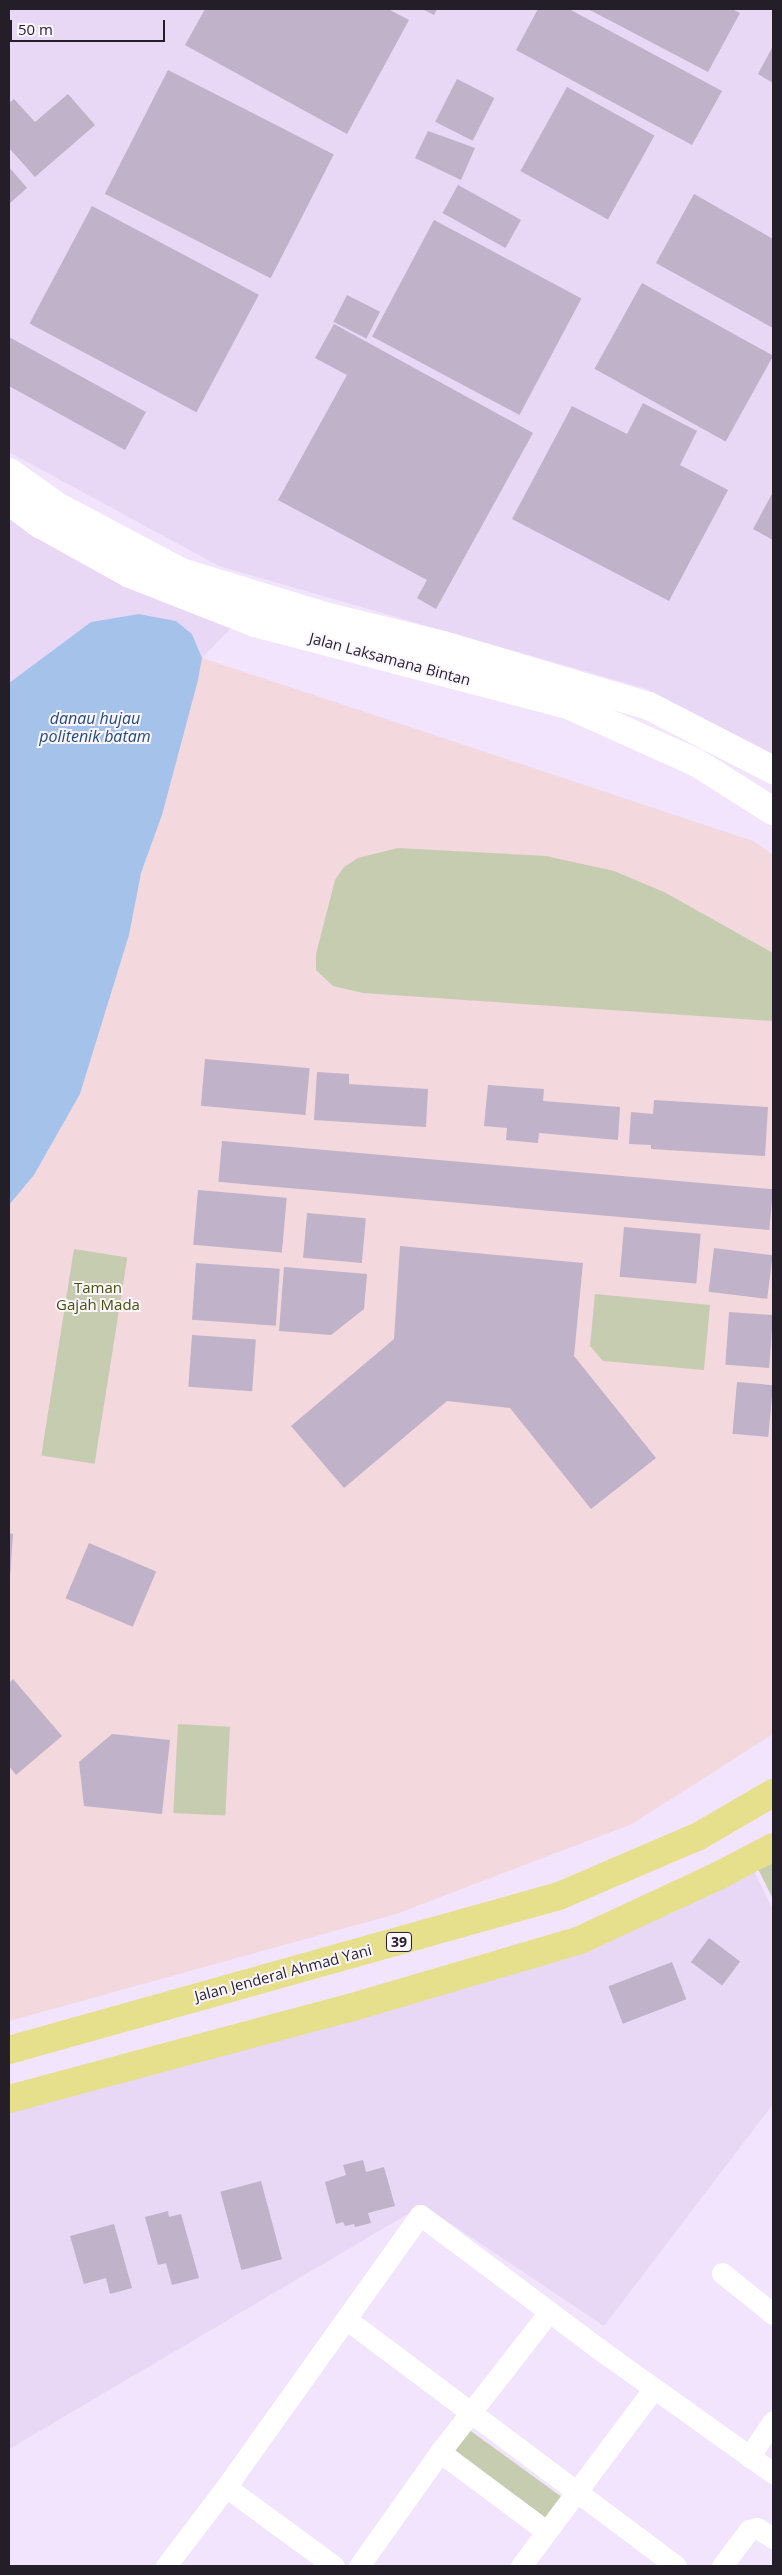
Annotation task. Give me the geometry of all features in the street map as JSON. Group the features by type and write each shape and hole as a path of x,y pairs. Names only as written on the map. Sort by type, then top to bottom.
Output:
{"highway":[{"name":"Jalan Jenderal Ahmad Yani","path":"9,2050 528,1907 700,1836 773,1794"},
{"path":"700,1836 715,1848 719,1855 718,1876"},
{"path":"9,2099 365,2003 580,1940 718,1876 773,1847"}],"main road":[{"name":"Jalan Laksamana Bintan","path":"9,472 57,506 181,572 326,616 443,645 641,703 690,725 773,770"},
{"name":"Jalan Laksamana Bintan","path":"9,501 40,524 139,578 255,623 568,705 697,763 773,811"}],"street":[{"path":"166,2566 226,2487 420,2215 549,2312 748,2457 773,2473"},
{"path":"722,2273 773,2314"},
{"path":"359,2566 440,2452 549,2312"},
{"path":"346,2319 472,2410 575,2491 676,2566"},
{"path":"521,2566 575,2491 654,2388"},
{"path":"748,2457 773,2421"},
{"path":"440,2452 546,2531"},
{"path":"226,2487 334,2566"},
{"path":"722,2566 749,2530 757,2528 772,2536"}],"shaded area":[{"path":"9,9 773,9 773,774 647,689 219,566 9,452"},
{"path":"9,496 255,603 202,658 192,634 176,621 139,614 91,622 9,683"},
{"path":"202,658 753,841 773,855 773,1734 632,1824 396,1914 9,2021 9,1205 34,1175 80,1094 113,986 141,873 162,815"},
{"path":"753,1869 773,1910 773,2104 604,2326 423,2205 9,2449 9,2110 578,1949 677,1911"}],"green space":[{"path":"398,848 546,856 614,871 664,892 773,953 773,1021 363,993 333,986 316,970 316,954 335,880 344,867 358,858"},
{"name":"Taman Gajah Mada","path":"74,1249 127,1257 95,1464 41,1455"},
{"path":"595,1294 710,1305 704,1370 603,1361 590,1346"},
{"path":"178,1724 230,1727 225,1816 173,1813"},
{"path":"773,1848 773,1899 754,1861"},
{"path":"468,2429 561,2497 546,2518 453,2450"}],"water":[{"name":"danau hujau politenik batam","path":"139,614 176,621 192,634 202,658 198,680 162,815 141,873 129,935 80,1094 34,1175 9,1205 9,683 91,622"}],"building":[{"path":"205,9 388,9 409,20 347,134 185,45"},
{"path":"422,9 437,9 434,15"},
{"path":"538,9 569,9 722,91 692,145 516,50"},
{"path":"588,9 732,9 740,13 708,72"},
{"path":"773,46 773,83 758,74"},
{"path":"168,70 334,154 271,278 105,194"},
{"path":"457,79 494,98 473,141 435,122"},
{"path":"567,87 654,135 608,219 520,171"},
{"path":"68,94 95,125 35,177 9,148 9,103 14,99 35,122"},
{"path":"428,131 475,148 461,180 415,158"},
{"path":"9,167 27,188 9,204"},
{"path":"458,185 521,220 505,248 442,213"},
{"path":"694,194 773,239 773,328 656,263"},
{"path":"92,206 259,295 196,412 30,323"},
{"path":"434,220 581,298 519,415 372,337"},
{"path":"642,283 773,356 726,441 594,369"},
{"path":"347,295 380,312 366,339 333,322"},
{"path":"334,324 533,433 436,609 417,598 427,580 278,500 347,375 315,358"},
{"path":"9,337 146,412 125,450 9,386"},
{"path":"643,403 697,431 680,465 728,490 669,601 512,519 572,406 627,434"},
{"path":"773,492 773,540 753,529"},
{"path":"205,1059 310,1068 306,1115 201,1106"},
{"path":"317,1072 349,1074 349,1084 428,1089 426,1127 314,1120"},
{"path":"488,1085 544,1089 543,1101 620,1107 618,1140 539,1133 538,1143 506,1140 507,1128 484,1126"},
{"path":"654,1100 768,1107 765,1156 651,1149 651,1145 629,1144 631,1112 653,1114"},
{"path":"222,1141 773,1189 769,1230 218,1182"},
{"path":"198,1190 287,1198 282,1253 193,1245"},
{"path":"307,1213 366,1218 362,1263 303,1258"},
{"path":"624,1227 701,1234 696,1284 620,1277"},
{"path":"400,1246 583,1263 574,1356 656,1458 591,1509 510,1408 447,1401 344,1488 291,1426 394,1339"},
{"path":"714,1248 773,1255 767,1299 709,1292"},
{"path":"196,1263 280,1269 276,1326 192,1320"},
{"path":"284,1267 367,1274 364,1309 331,1335 279,1331"},
{"path":"729,1312 773,1315 769,1368 725,1365"},
{"path":"192,1335 256,1339 252,1391 188,1387"},
{"path":"737,1382 773,1385 768,1437 732,1434"},
{"path":"9,1533 13,1534 10,1579 9,1579"},
{"path":"89,1543 156,1572 133,1627 66,1598"},
{"path":"13,1679 62,1736 16,1775 9,1766 9,1683"},
{"path":"112,1734 170,1740 162,1814 84,1806 79,1762"},
{"path":"709,1938 740,1961 722,1985 691,1962"},
{"path":"672,1962 686,1999 623,2024 609,1986"},
{"path":"363,2160 366,2172 384,2167 395,2206 368,2213 371,2223 355,2227 354,2224 345,2226 343,2222 336,2224 325,2182 346,2175 343,2165"},
{"path":"261,2181 282,2259 241,2270 220,2192"},
{"path":"168,2211 169,2217 181,2214 199,2278 172,2285 166,2263 158,2265 145,2217"},
{"path":"114,2224 132,2288 110,2294 106,2278 84,2284 70,2236"}]}
